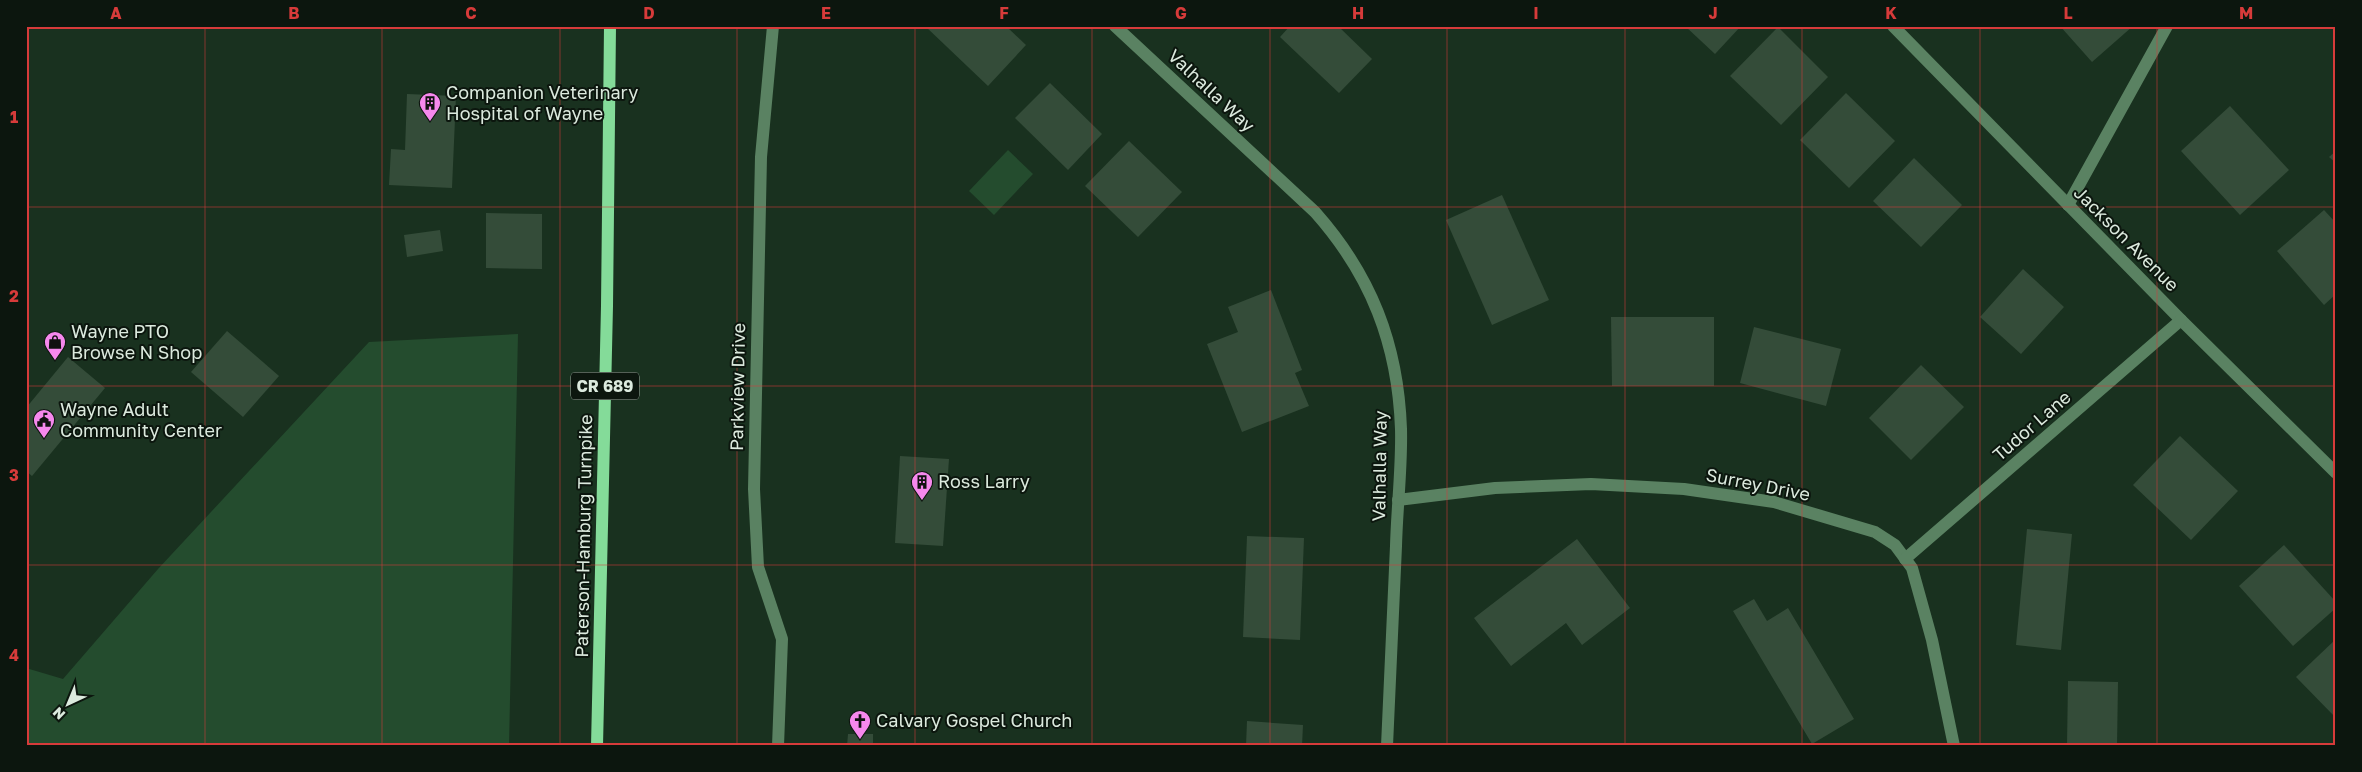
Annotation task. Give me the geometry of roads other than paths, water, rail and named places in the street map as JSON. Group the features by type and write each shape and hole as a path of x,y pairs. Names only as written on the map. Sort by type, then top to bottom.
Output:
{"main road":[{"name":"Paterson-Hamburg Turnpike","path":"597,746 607,306 610,26"}],"street":[{"name":"Parkview Drive","path":"772,26 761,157 754,488 758,567 782,639 778,746"},
{"name":"Valhalla Way","path":"1115,26 1315,212 1338,239 1358,268 1381,317 1395,371 1401,429 1387,746"},
{"name":"Jackson Avenue","path":"1893,26 2181,320 2336,473"},
{"path":"2068,205 2167,26"},
{"name":"Tudor Lane","path":"1905,558 2181,320"},
{"name":"Surrey Drive","path":"1398,500 1495,488 1591,484 1684,489 1774,502 1875,532 1896,545 1912,568 1932,640 1954,746"}],"place":[{"name":"Companion Veterinary Hospital of Wayne","path":"430,122"},
{"name":"Wayne PTO Browse N Shop","path":"55,361"},
{"name":"Wayne Adult Community Center","path":"44,439"},
{"name":"Ross Larry","path":"922,501"},
{"name":"Calvary Gospel Church","path":"860,740"}]}
